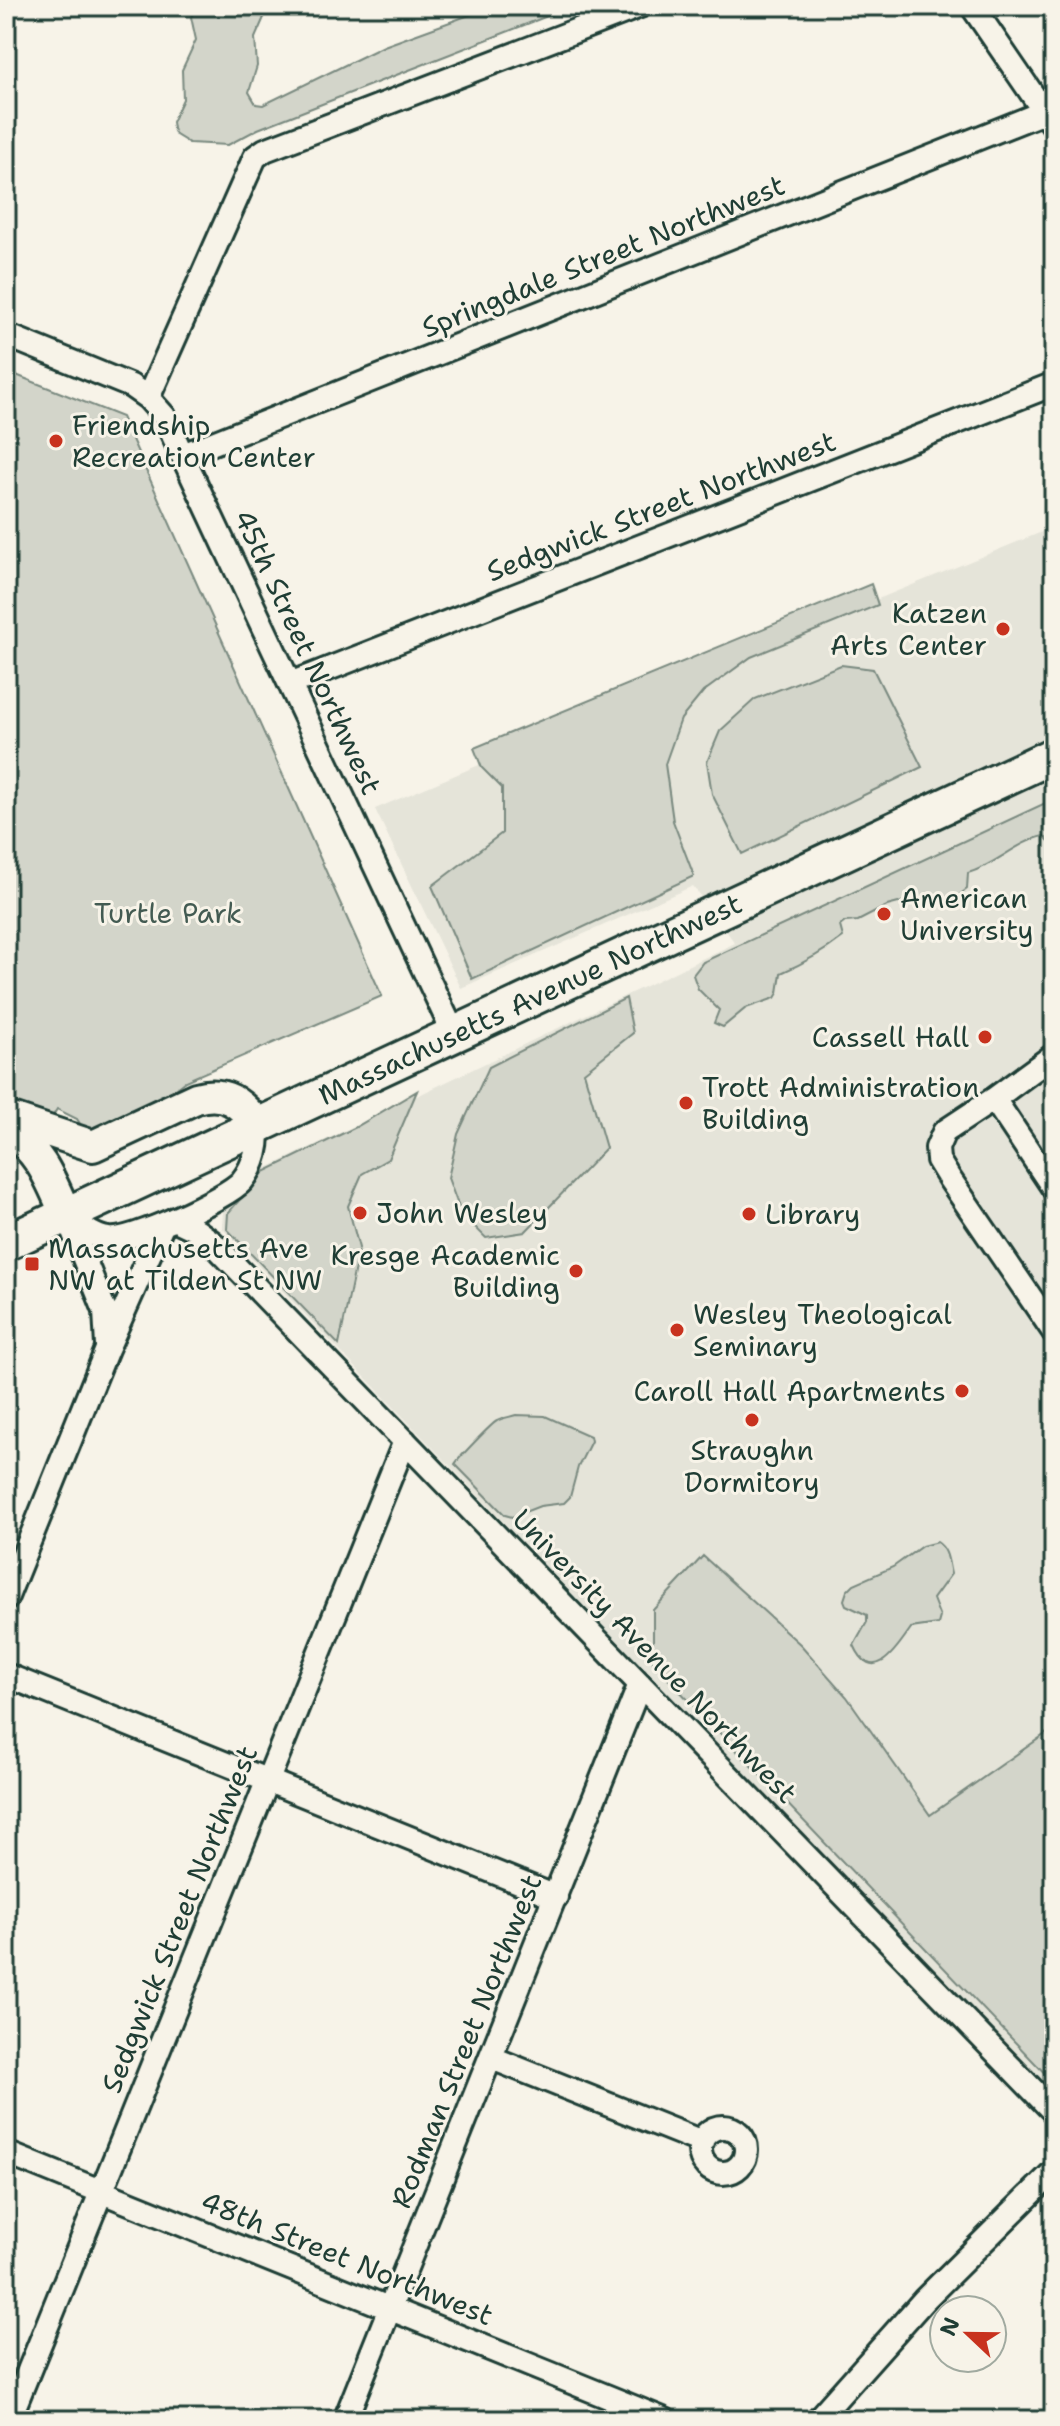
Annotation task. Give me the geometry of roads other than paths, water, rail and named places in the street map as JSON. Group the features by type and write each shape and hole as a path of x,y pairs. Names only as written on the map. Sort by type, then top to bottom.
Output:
{"main road":[{"name":"Massachusetts Avenue Northwest","path":"6,1243 1054,755"}],"street":[{"path":"148,398 255,157 265,150 640,6"},
{"path":"972,6 1049,119"},
{"name":"Springdale Street Northwest","path":"183,455 1049,119"},
{"name":"45th Street Northwest","path":"6,335 126,383 148,398 164,416 454,1034"},
{"name":"Sedgwick Street Northwest","path":"290,684 1054,384"},
{"path":"1054,1055 944,1132 937,1148 938,1160 1054,1332"},
{"path":"6,1117 93,1146 196,1098 215,1094 238,1102 257,1124 259,1139 253,1162 242,1181 215,1199 169,1221 125,1239 108,1239 92,1234 66,1215"},
{"path":"994,1099 1054,1189"},
{"path":"6,1128 25,1141 43,1164 105,1311 107,1349"},
{"path":"212,1242 215,1199"},
{"path":"6,1599 107,1349 169,1221"},
{"name":"University Avenue Northwest","path":"169,1221 212,1242 1054,2112"},
{"name":"Sedgwick Street Northwest","path":"9,2420 405,1441"},
{"path":"6,1675 556,1897"},
{"name":"Rodman Street Northwest","path":"345,2420 640,1684"},
{"path":"492,2058 702,2142"},
{"name":"48th Street Northwest","path":"6,2153 665,2420"},
{"path":"817,2420 924,2300 1054,2171"}],"place":[{"name":"Friendship Recreation Center","path":"56,441"},
{"name":"Katzen Arts Center","path":"1003,629"},
{"name":"American University","path":"884,914"},
{"name":"Cassell Hall","path":"985,1037"},
{"name":"Trott Administration Building","path":"686,1103"},
{"name":"John Wesley","path":"360,1213"},
{"name":"Library","path":"749,1214"},
{"name":"Massachusetts Ave NW at Tilden St NW","path":"32,1264"},
{"name":"Kresge Academic Building","path":"576,1271"},
{"name":"Wesley Theological Seminary","path":"677,1330"},
{"name":"Caroll Hall Apartments","path":"962,1391"},
{"name":"Straughn Dormitory","path":"752,1420"}],"park label":[{"name":"Turtle Park","path":"168,913"}]}
